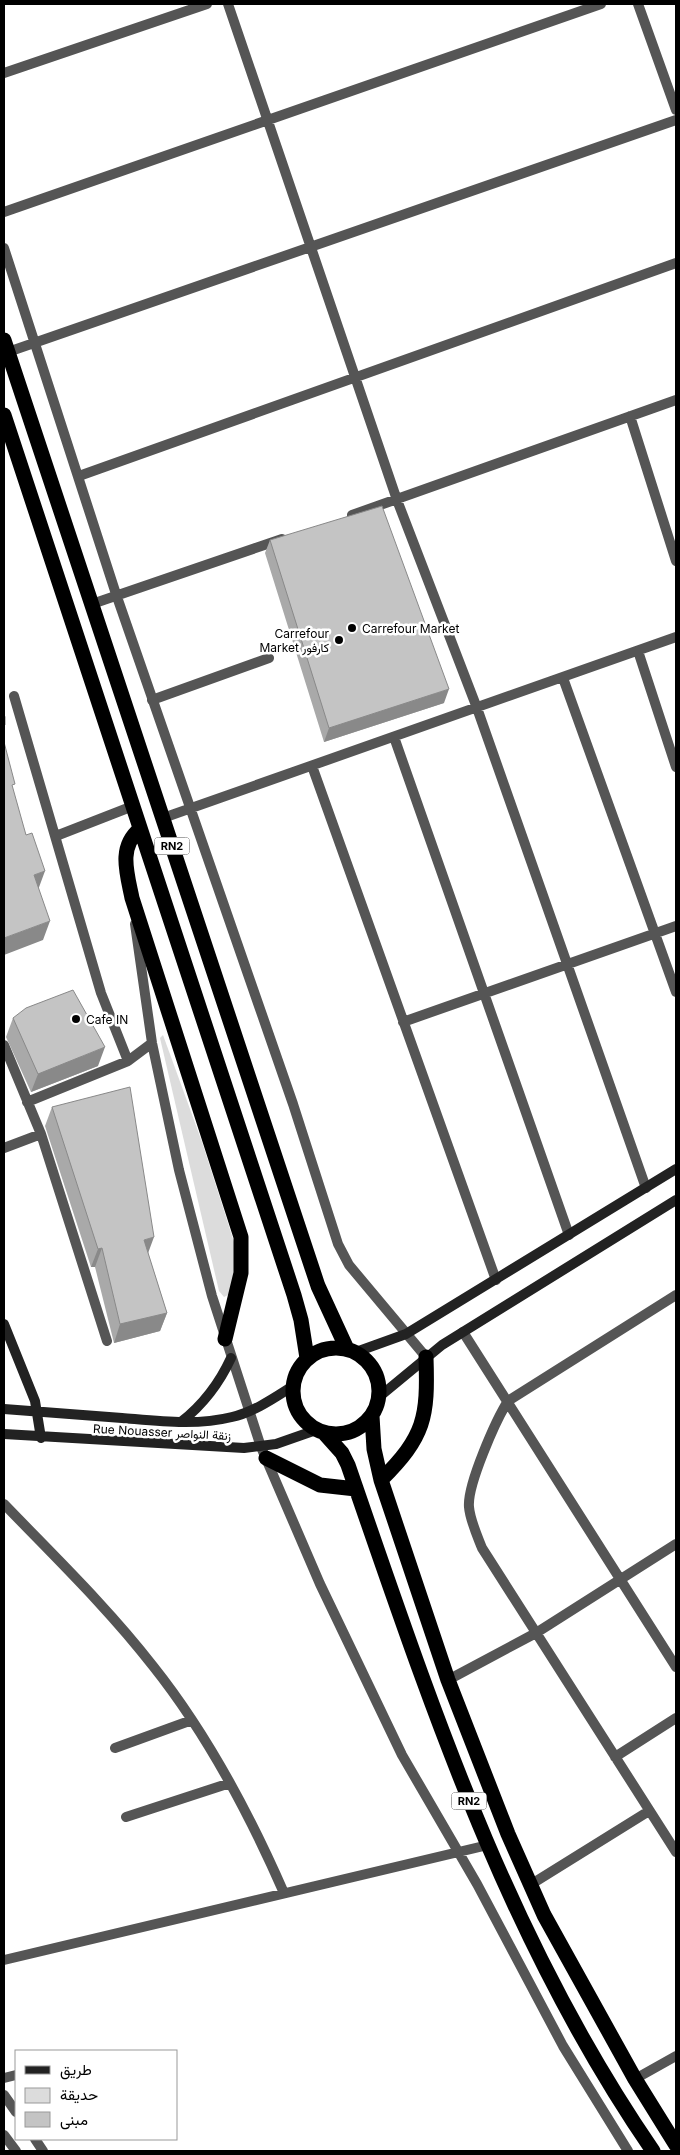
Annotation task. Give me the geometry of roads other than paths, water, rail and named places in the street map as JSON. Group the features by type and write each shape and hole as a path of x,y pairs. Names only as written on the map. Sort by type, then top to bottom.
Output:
{"highway":[{"name":"RN2","path":"6,346 318,1286 351,1351 365,1358 377,1376 379,1397 372,1416 374,1448 381,1480 448,1680 487,1784 544,1915 635,2079 676,2145"},
{"name":"RN2","path":"4,415 294,1295 301,1320 307,1358"},
{"path":"140,828 129,841 126,851 125,862 132,898 241,1237 239,1282 225,1339"},
{"path":"293,1386 295,1376 307,1358 326,1349 351,1351"},
{"path":"381,1480 408,1452 420,1430 427,1405 426,1357"},
{"name":"RN2","path":"293,1386 295,1407 307,1424 321,1432 342,1453 426,1691 488,1846 535,1951 597,2061 653,2151"},
{"path":"321,1432 336,1435 351,1432 365,1424 372,1416"},
{"path":"263,1452 314,1483 332,1488 356,1489"}],"main road":[{"path":"351,1351 406,1334 676,1169"},
{"path":"379,1397 426,1357 463,1332 676,1200"},
{"path":"4,1324 38,1412 41,1438"},
{"path":"181,1422 211,1394 231,1358"},
{"path":"4,1410 181,1422 233,1417 268,1402 293,1386"},
{"name":"Rue Nouasser زنقة النواصر","path":"4,1434 41,1438 228,1448 263,1452 291,1440 321,1432"}],"street":[{"path":"4,73 207,4"},
{"path":"228,4 398,500 477,708 646,1188"},
{"path":"4,212 601,4"},
{"path":"638,4 676,110"},
{"path":"6,346 35,343 676,120"},
{"path":"4,248 116,594 189,809 293,1104 338,1244 349,1264 426,1357"},
{"path":"79,476 676,263"},
{"path":"341,519 676,400"},
{"path":"630,416 676,561"},
{"path":"92,604 116,594 294,534"},
{"path":"163,818 676,638"},
{"path":"638,651 676,767"},
{"path":"152,700 268,658"},
{"path":"563,678 676,992"},
{"path":"14,696 101,993 128,1061"},
{"path":"394,737 569,1235"},
{"path":"312,766 496,1280"},
{"path":"56,836 133,806"},
{"path":"132,898 152,1043 179,1170 225,1339 263,1452 320,1584 418,1787 458,1852 563,2046 628,2151"},
{"path":"403,1022 676,926"},
{"path":"27,1102 128,1061 152,1043"},
{"path":"4,1045 8,1069 27,1102 41,1134 107,1341"},
{"path":"4,1148 41,1134"},
{"path":"676,1295 508,1401 501,1412 472,1485 468,1506 482,1548 676,1852"},
{"path":"463,1332 676,1667"},
{"path":"4,1504 120,1626 154,1667 192,1720 230,1783 263,1845 284,1893"},
{"path":"448,1680 536,1634 676,1544"},
{"path":"615,1756 676,1718"},
{"path":"115,1748 192,1720"},
{"path":"126,1817 230,1783"},
{"path":"530,1885 649,1811"},
{"path":"4,1960 488,1846"},
{"path":"635,2079 676,2056"},
{"path":"4,2095 15,2111"},
{"path":"4,2135 16,2151"},
{"path":"36,2140 44,2151"}],"place":[{"name":"Carrefour Market","path":"352,628"},
{"name":"Carrefour Market كارفور","path":"339,640"},
{"name":"Cafe IN","path":"76,1019"}]}
